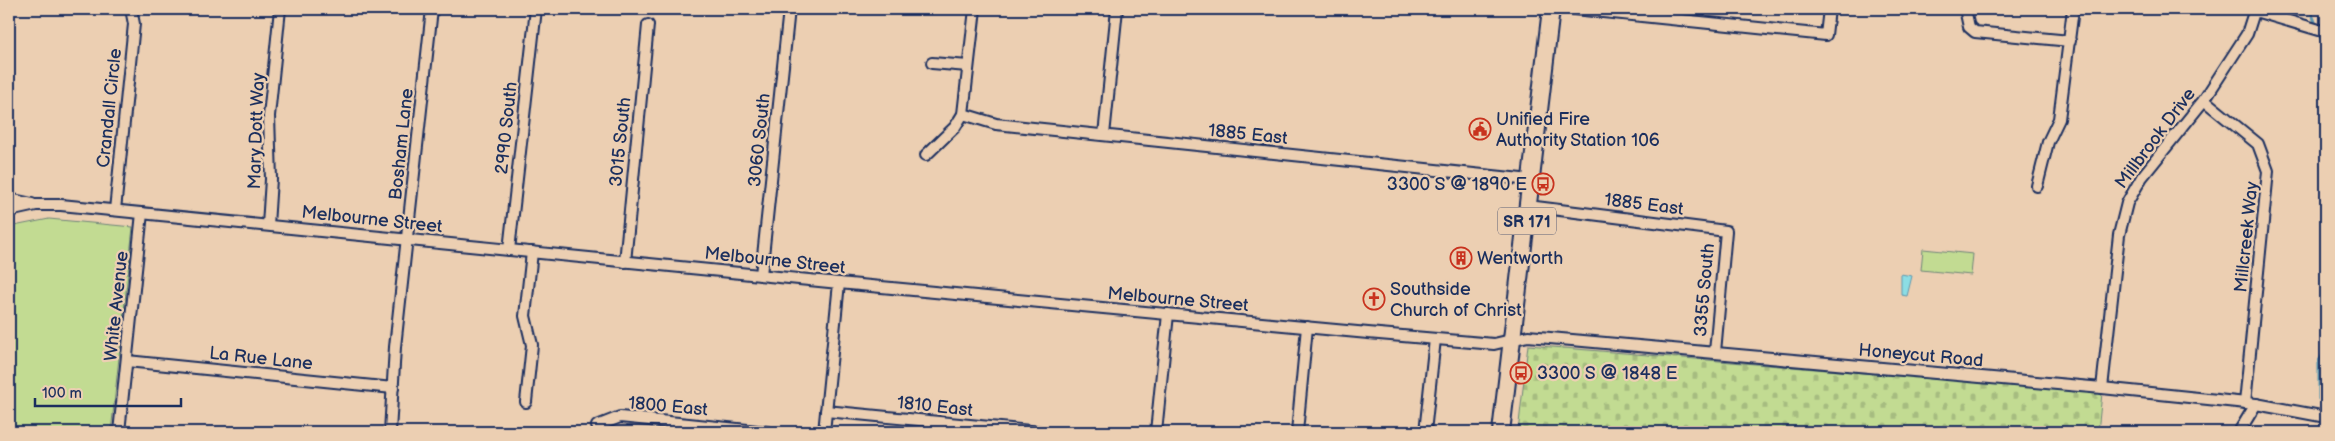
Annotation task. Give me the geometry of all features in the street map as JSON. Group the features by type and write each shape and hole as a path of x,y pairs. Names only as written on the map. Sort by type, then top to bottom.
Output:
{"main road":[{"name":"SR 171","path":"1501,432 1552,9"}],"street":[{"name":"Crandall Circle","path":"115,210 134,24 131,9"},
{"name":"Mary Dott Way","path":"268,225 271,179 269,116 280,9"},
{"name":"Bosham Lane","path":"390,432 394,347 432,9"},
{"name":"2990 South","path":"509,250 536,9"},
{"name":"3060 South","path":"761,275 790,9"},
{"path":"926,155 955,128 963,114 975,9"},
{"path":"1104,135 1117,9"},
{"path":"1574,9 1826,35 1828,9"},
{"path":"1965,9 1969,27 1976,32 2070,41"},
{"path":"2037,186 2048,142 2059,119 2073,9"},
{"path":"2255,10 2326,32"},
{"name":"Millbrook Drive","path":"2102,388 2119,235 2127,203 2142,177 2204,100 2247,34 2255,10"},
{"name":"3015 South","path":"625,262 648,25"},
{"path":"932,63 968,66"},
{"name":"Millcreek Way","path":"2204,100 2258,144 2268,171 2250,403"},
{"name":"1885 East","path":"963,114 996,124 1531,180"},
{"name":"Melbourne Street","path":"9,199 36,205 115,210 625,262 1168,314 1494,344 1512,340"},
{"name":"Melbourne Street","path":"9,211 36,205"},
{"name":"1885 East","path":"1528,206 1726,231"},
{"name":"White Avenue","path":"119,432 142,214"},
{"name":"3355 South","path":"1715,352 1726,231"},
{"path":"526,402 532,345 525,316 532,252"},
{"path":"824,432 839,283"},
{"path":"1156,432 1168,314"},
{"path":"1297,432 1307,327"},
{"name":"Honeycut Road","path":"1512,340 1528,336 2102,388 2250,403 2326,417"},
{"path":"1424,432 1435,339"},
{"name":"La Rue Lane","path":"127,360 393,388"},
{"path":"2238,432 2250,403"},
{"name":"1810 East","path":"826,411 1041,432"},
{"name":"1800 East","path":"597,426 620,417 767,432"}],"green space":[{"path":"49,219 133,227 111,432 9,432 9,227"},
{"path":"1923,249 1973,254 1971,275 1921,270"},
{"path":"1528,345 2102,393 2098,432 1518,432"}],"water":[{"path":"1901,274 1912,276 1907,296 1901,295"}],"waterway":[{"path":"2310,9 2317,27"},
{"path":"2319,33 2326,53"},
{"path":"2319,399 2319,361 2326,350"}],"place":[{"name":"Unified Fire Authority Station 106","path":"1480,129"},
{"name":"3300 S @ 1890 E","path":"1543,184"},
{"name":"Wentworth","path":"1461,258"},
{"name":"Southside Church of Christ","path":"1374,299"},
{"name":"3300 S @ 1848 E","path":"1521,373"}]}
